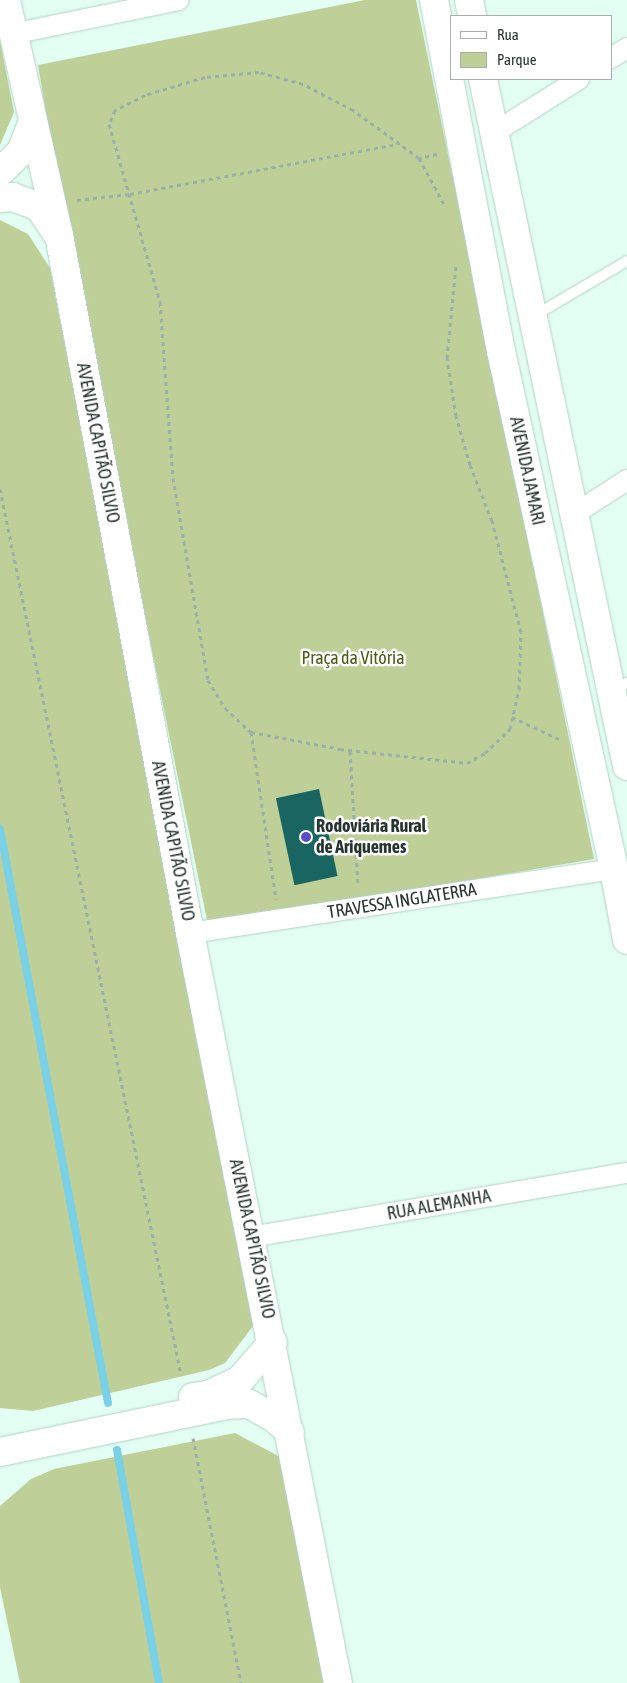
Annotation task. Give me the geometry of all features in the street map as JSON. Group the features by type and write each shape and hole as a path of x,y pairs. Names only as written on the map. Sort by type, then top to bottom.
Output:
{"main road":[{"name":"AVENIDA CAPITÃO SILVIO","path":"6,0 12,34 59,235 190,933 273,1342 338,1683"},
{"name":"AVENIDA JAMARI","path":"434,0 501,351 590,754 627,940"},
{"path":"469,0 472,15"},
{"path":"483,80 492,134 534,317 538,344 576,513 619,688 627,766"},
{"path":"0,172 20,152 33,121"},
{"path":"0,198 13,197 38,207 59,235"},
{"path":"501,351 538,344"},
{"path":"0,1452 187,1405 240,1380 273,1342"},
{"path":"0,1434 187,1405 249,1404 274,1418 290,1432"}],"street":[{"path":"12,34 179,0"},
{"path":"612,57 627,48"},
{"path":"492,134 577,80"},
{"path":"576,513 627,480"},
{"name":"TRAVESSA INGLATERRA","path":"190,933 614,869"},
{"name":"RUA ALEMANHA","path":"251,1237 627,1172"}],"lane":[{"path":"534,317 627,260"}],"path":[{"path":"447,212 420,158 396,144 353,110 303,84 259,72 205,77 145,95 115,110 109,124 160,302 173,478 208,680 225,708 251,732 350,751 467,763 485,753 510,729 519,688 521,632 492,521 456,416 447,358 457,259"},
{"path":"52,203 130,194 396,144"},
{"path":"0,489 187,1405 241,1683"},
{"path":"512,717 590,754"},
{"path":"251,732 279,920"},
{"path":"350,751 360,907"}],"green space":[{"name":"Praça da Vitória","path":"365,0 416,0 594,859 208,925 63,215 38,65"},
{"path":"0,41 14,112 0,145"},
{"path":"0,220 28,234 50,268 256,1322 225,1363 209,1370 33,1411 0,1408"},
{"path":"235,1433 282,1458 329,1683 20,1683 0,1587 0,1506 31,1479 54,1469"}],"building":[{"name":"Rodoviária Rural de Ariquemes","path":"319,789 338,876 294,885 276,798"}],"waterway":[{"path":"0,829 108,1403"},
{"path":"117,1450 159,1683"}],"place":[{"name":"Rodoviária Rural de Ariquemes","path":"306,837"}]}
